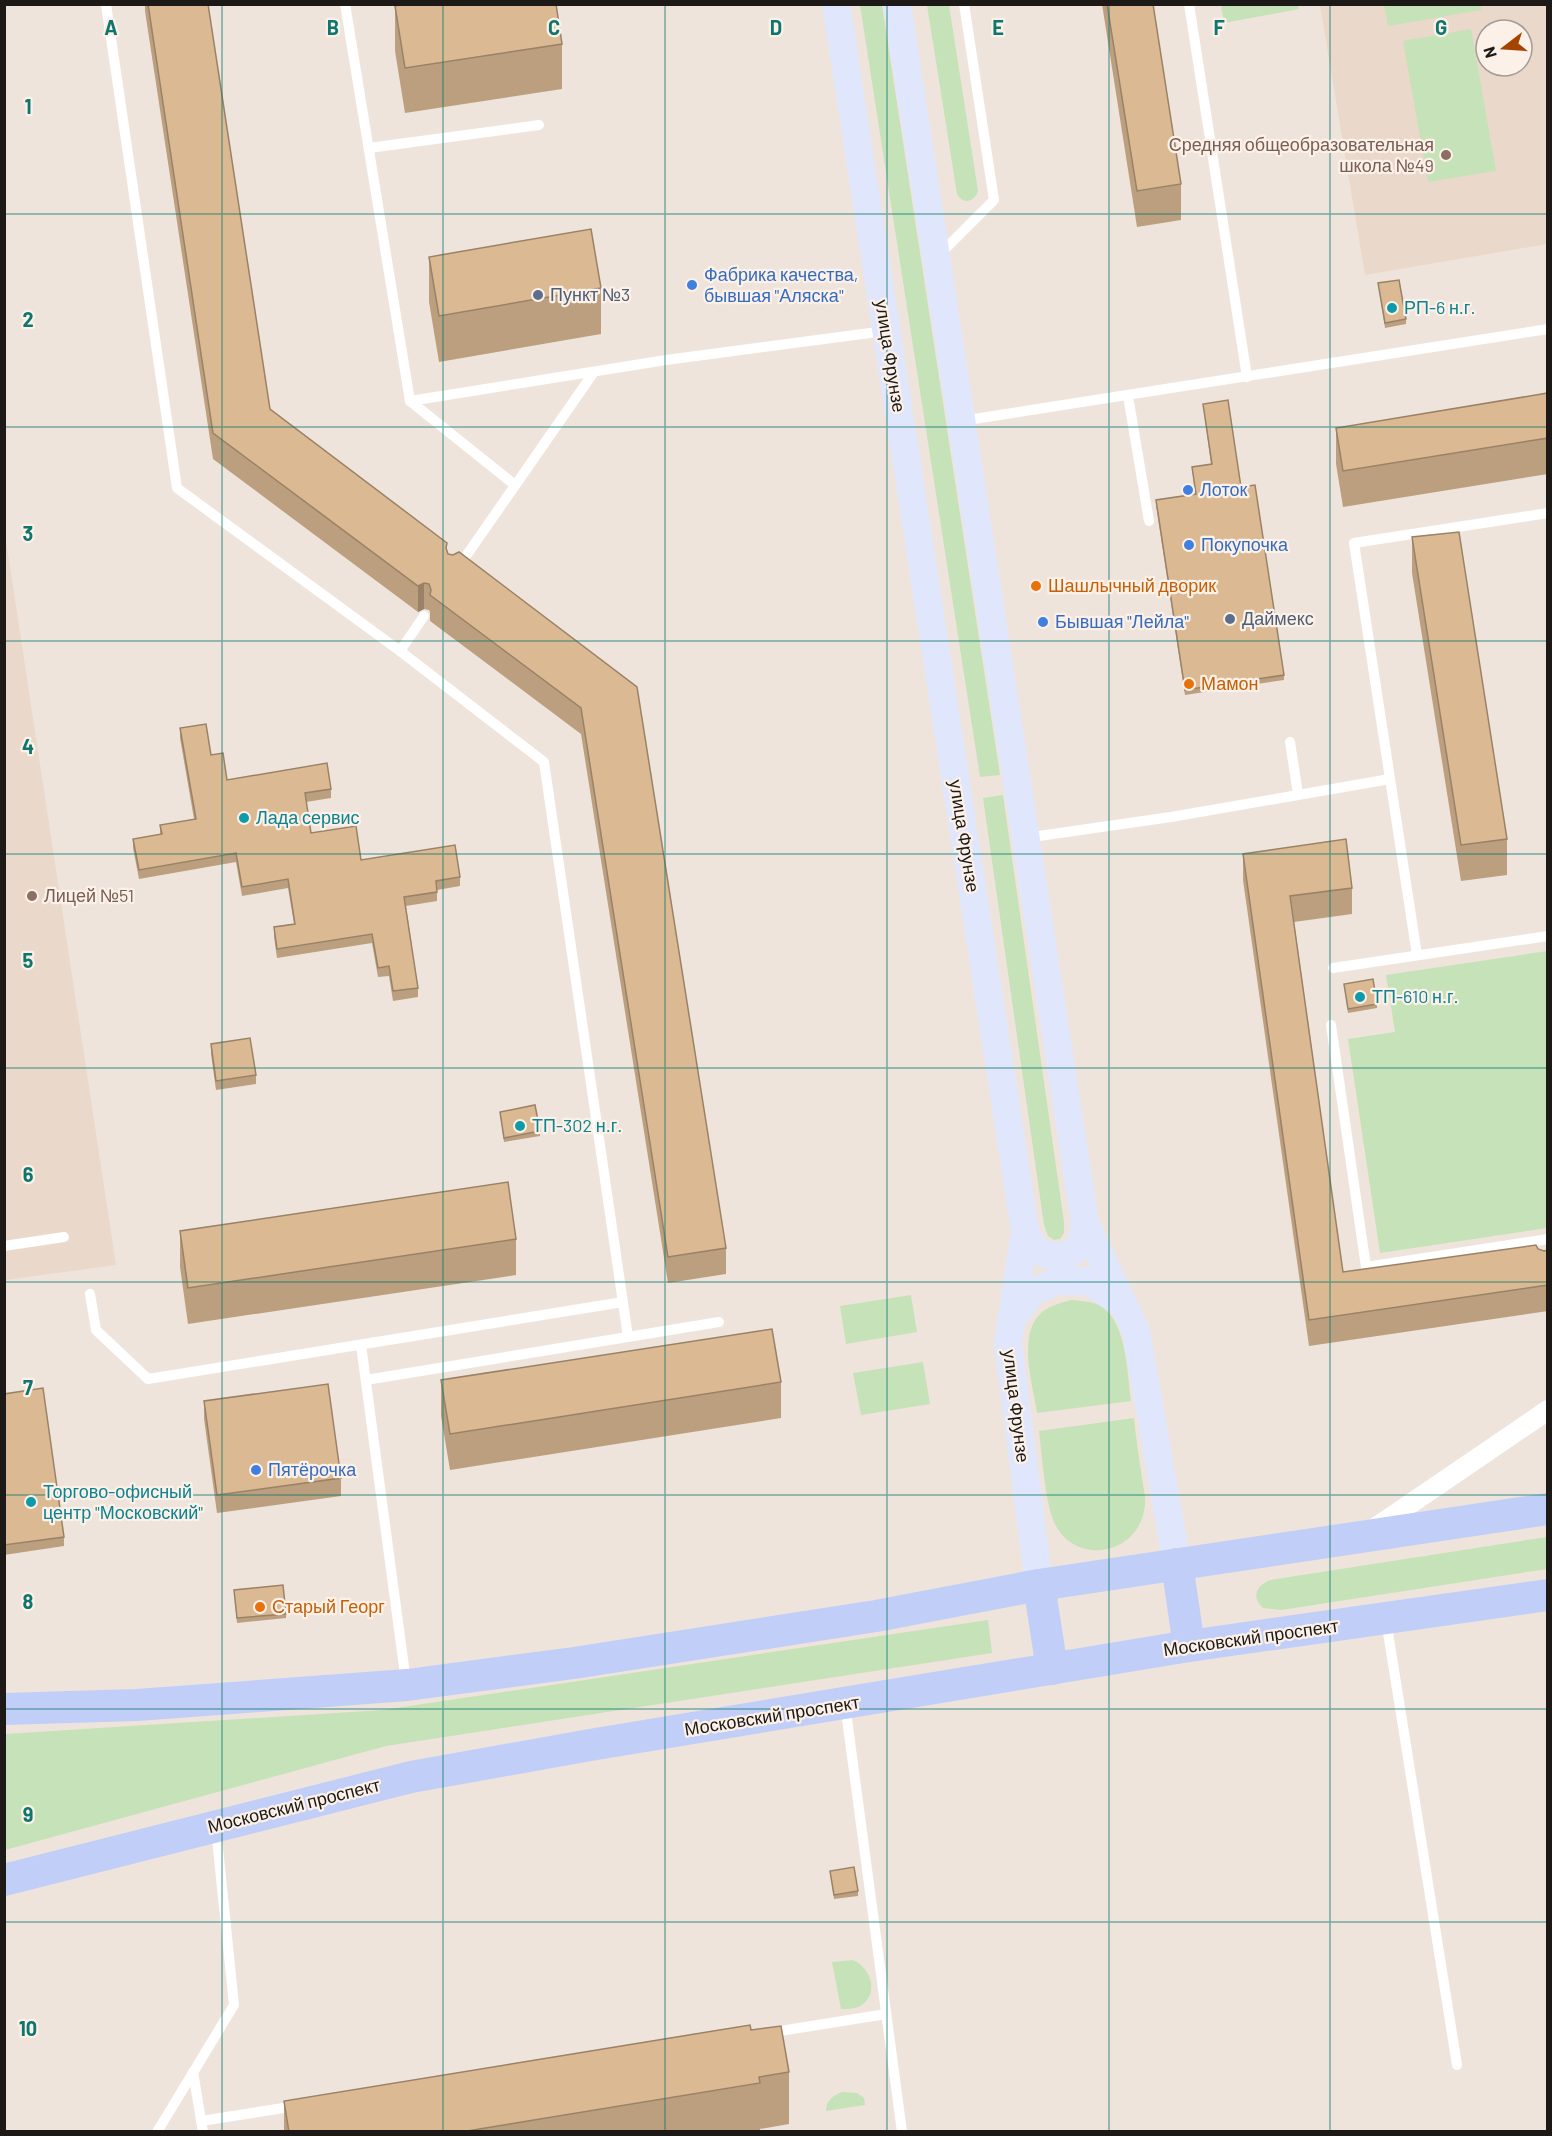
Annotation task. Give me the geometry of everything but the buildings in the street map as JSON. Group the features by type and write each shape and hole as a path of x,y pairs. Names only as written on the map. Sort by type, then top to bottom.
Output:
{"main road":[{"name":"улица Фрунзе","path":"836,4 1025,1232 1008,1343 1052,1669"},
{"path":"897,4 1085,1223 1136,1331 1189,1646"},
{"path":"1025,1232 1036,1248 1061,1257 1080,1244 1085,1223"},
{"path":"1011,1321 1033,1291 1058,1281 1088,1281 1123,1304"},
{"path":"4,1709 137,1705 407,1685 574,1663 876,1616 1039,1585 1548,1509"},
{"name":"Московский проспект","path":"4,1880 411,1777 602,1743 1189,1646 1548,1595"}],"street":[{"path":"1363,1536 1548,1410"}],"lane":[{"path":"106,4 177,488 400,651 544,762 628,1337"},
{"path":"345,4 410,401 514,485"},
{"path":"936,259 994,200 964,4"},
{"path":"1189,4 1247,377"},
{"path":"369,148 538,125"},
{"path":"961,421 1548,329"},
{"path":"410,401 886,330"},
{"path":"453,574 594,372"},
{"path":"1128,396 1149,521"},
{"path":"1417,955 1354,543 1548,513"},
{"path":"400,651 424,616"},
{"path":"1290,742 1298,794"},
{"path":"1025,838 1171,817 1390,779"},
{"path":"1333,968 1548,936"},
{"path":"1331,1025 1366,1267 1542,1244"},
{"path":"4,1246 64,1237"},
{"path":"90,1294 96,1330 148,1379 624,1302"},
{"path":"366,1380 719,1322"},
{"path":"362,1345 407,1685"},
{"path":"1386,1619 1457,2065"},
{"path":"845,1704 902,2132"},
{"path":"157,2132 234,2005 216,1825"},
{"path":"756,2035 886,2014"},
{"path":"193,2072 202,2126 307,2104"}],"shaded area":[{"name":"Средняя общеобразовательная школа №49","path":"1320,5 1547,5 1547,244 1365,275"},
{"name":"Лицей №51","path":"4,527 116,1265 5,1280 4,1280"}],"green space":[{"path":"860,5 882,5 1000,775 980,777"},
{"path":"927,5 949,5 978,191 974,198 968,201 962,200 957,194"},
{"path":"1221,5 1298,5 1299,9 1224,23"},
{"path":"1384,5 1481,5 1481,10 1388,26"},
{"path":"1471,29 1474,46 1474,78 1480,78 1496,171 1428,182 1403,41"},
{"path":"1003,795 1064,1222 1064,1233 1060,1239 1054,1240 1048,1236 1044,1225 983,798"},
{"path":"1547,951 1547,1228 1380,1253 1348,1039 1395,1032 1386,975"},
{"path":"911,1295 917,1332 846,1344 840,1306"},
{"path":"1071,1300 1099,1305 1115,1322 1124,1348 1131,1401 1037,1413 1028,1361 1030,1334 1034,1322 1041,1313"},
{"path":"923,1362 930,1404 861,1415 853,1373"},
{"path":"1134,1418 1145,1498 1140,1522 1131,1536 1119,1545 1105,1550 1090,1550 1076,1546 1063,1536 1051,1513 1044,1478 1039,1431"},
{"path":"1547,1537 1547,1569 1281,1610 1263,1608 1256,1596 1261,1585 1270,1580"},
{"path":"988,1620 992,1653 386,1746 5,1850 5,1734 383,1710"},
{"path":"853,1960 868,1975 871,1982 870,1995 860,2006 841,2009 832,1962"},
{"path":"842,2092 857,2093 864,2098 865,2105 826,2111 831,2099"}],"place":[{"name":"Средняя общеобразовательная школа №49","path":"1446,155"},
{"name":"Фабрика качества, бывшая \"Аляска\"","path":"692,285"},
{"name":"Пункт №3","path":"538,295"},
{"name":"РП-6 н.г.","path":"1392,308"},
{"name":"Лоток","path":"1188,490"},
{"name":"Покупочка","path":"1189,545"},
{"name":"Шашлычный дворик","path":"1036,586"},
{"name":"Даймекс","path":"1230,619"},
{"name":"Бывшая \"Лейла\"","path":"1043,622"},
{"name":"Мамон","path":"1189,684"},
{"name":"Лада сервис","path":"244,818"},
{"name":"Лицей №51","path":"32,896"},
{"name":"ТП-610 н.г.","path":"1360,997"},
{"name":"ТП-302 н.г.","path":"520,1126"},
{"name":"Пятёрочка","path":"256,1470"},
{"name":"Торгово-офисный центр \"Московский\"","path":"31,1502"},
{"name":"Старый Георг","path":"260,1607"}]}
